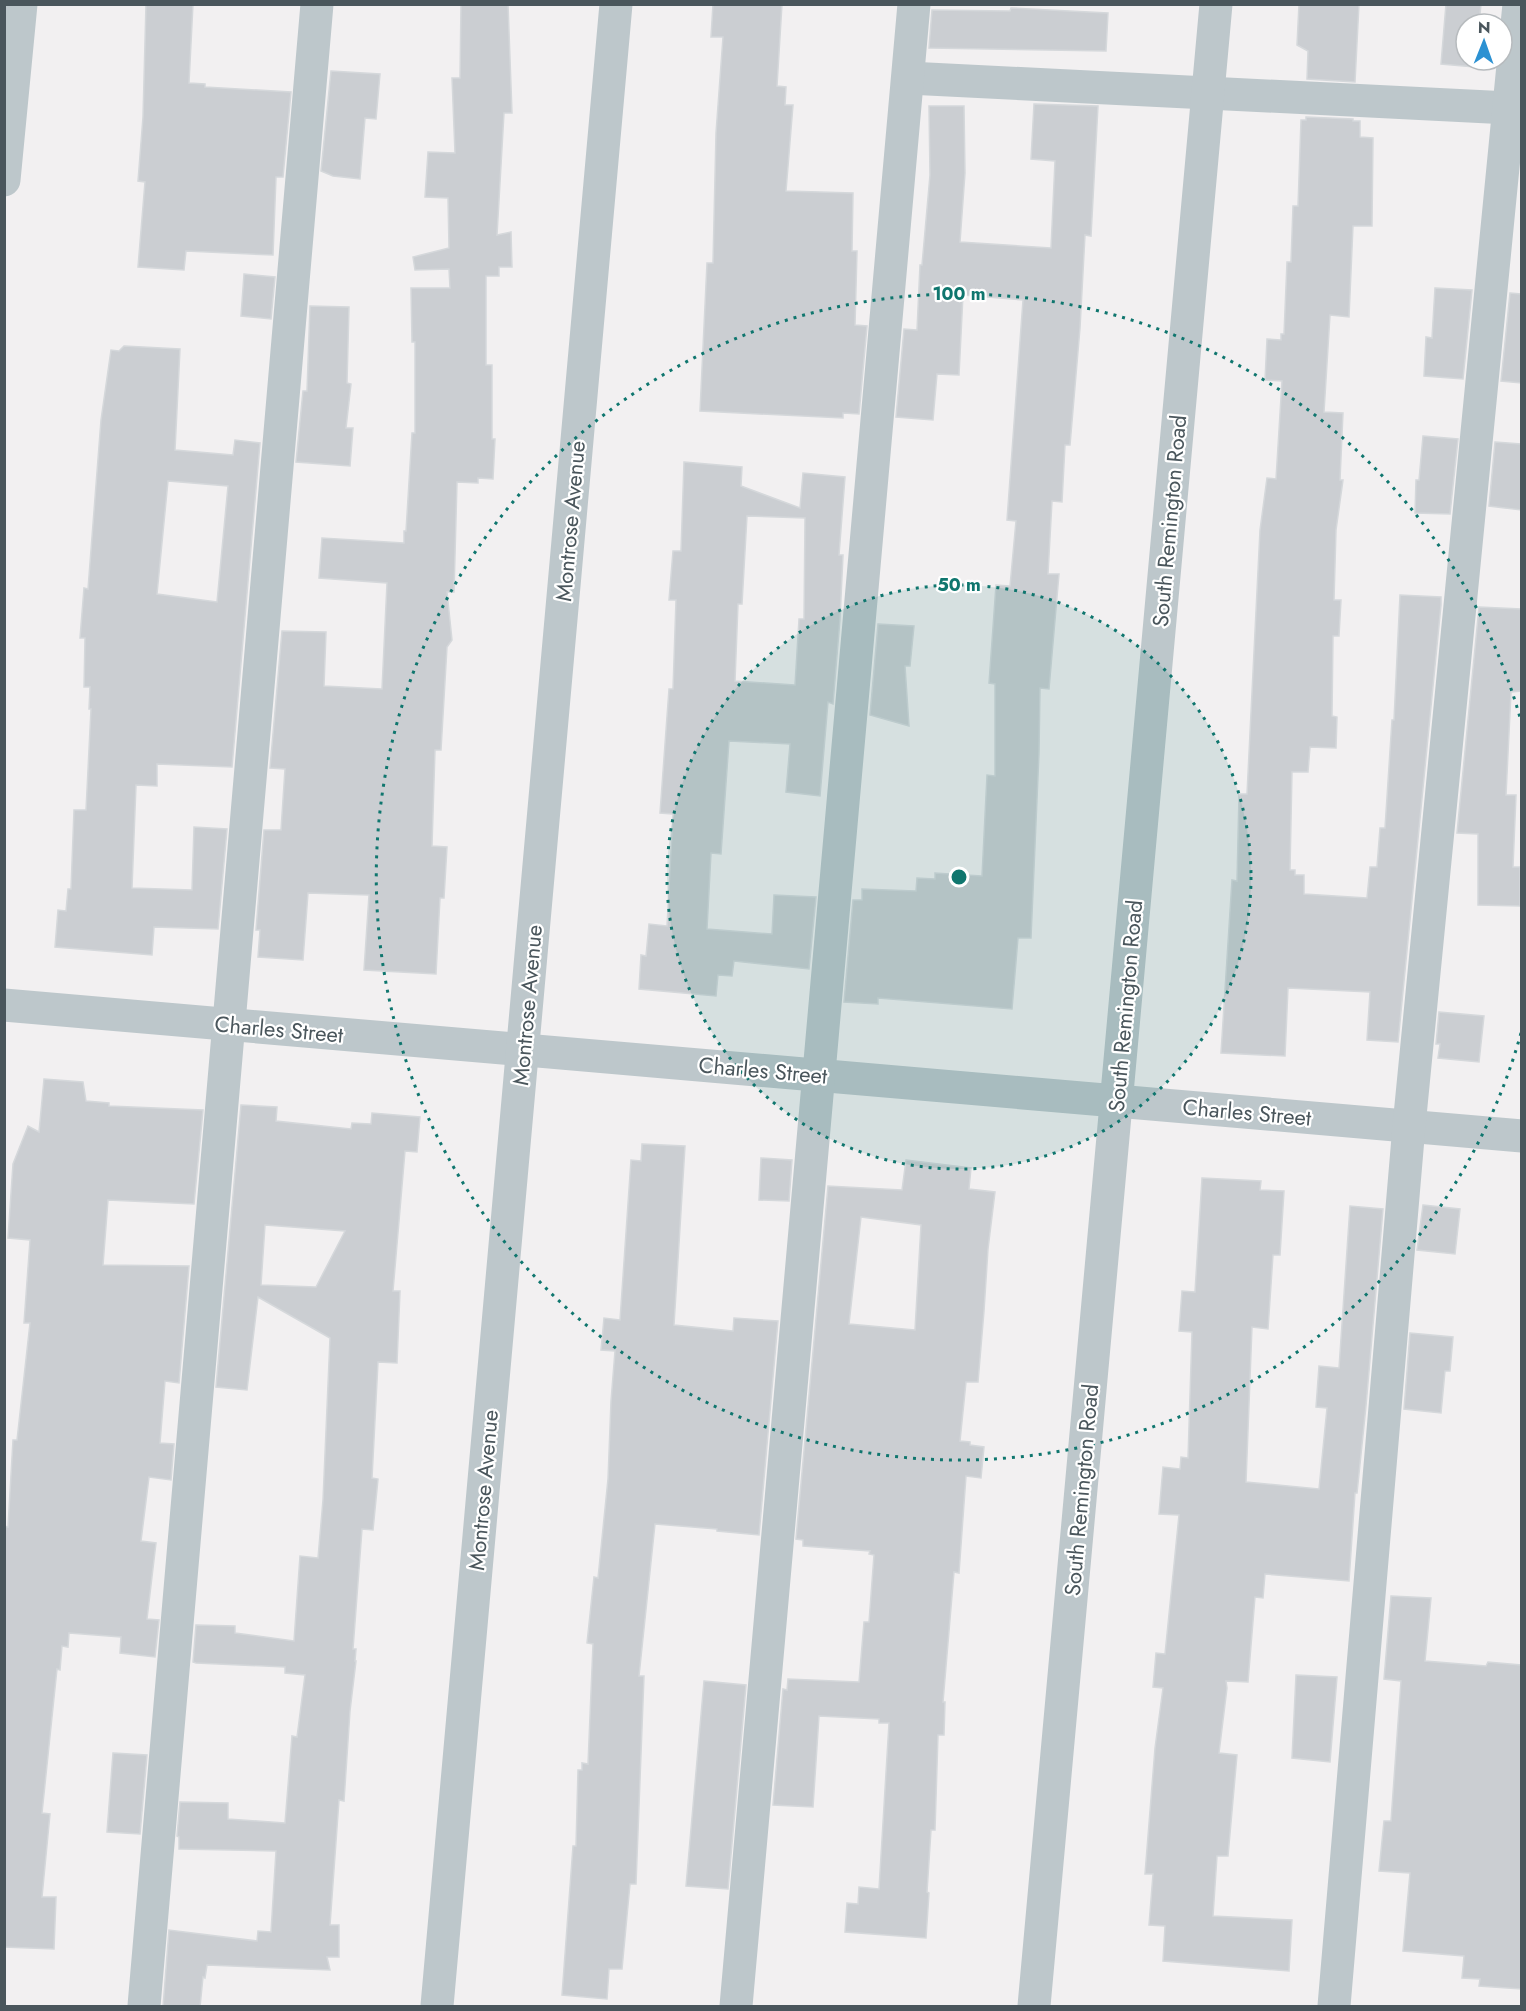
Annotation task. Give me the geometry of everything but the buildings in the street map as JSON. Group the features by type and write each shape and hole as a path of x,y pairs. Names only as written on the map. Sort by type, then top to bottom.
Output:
{"street":[{"path":"144,2007 317,4"},
{"name":"Montrose Avenue","path":"437,2007 616,4"},
{"path":"736,2007 914,4"},
{"name":"South Remington Road","path":"1034,2007 1216,4"},
{"path":"1334,2007 1409,1126 1519,4"},
{"path":"4,180 15,22"},
{"path":"908,78 1208,91 1509,108"},
{"name":"Charles Street","path":"4,1005 1521,1136"}]}
